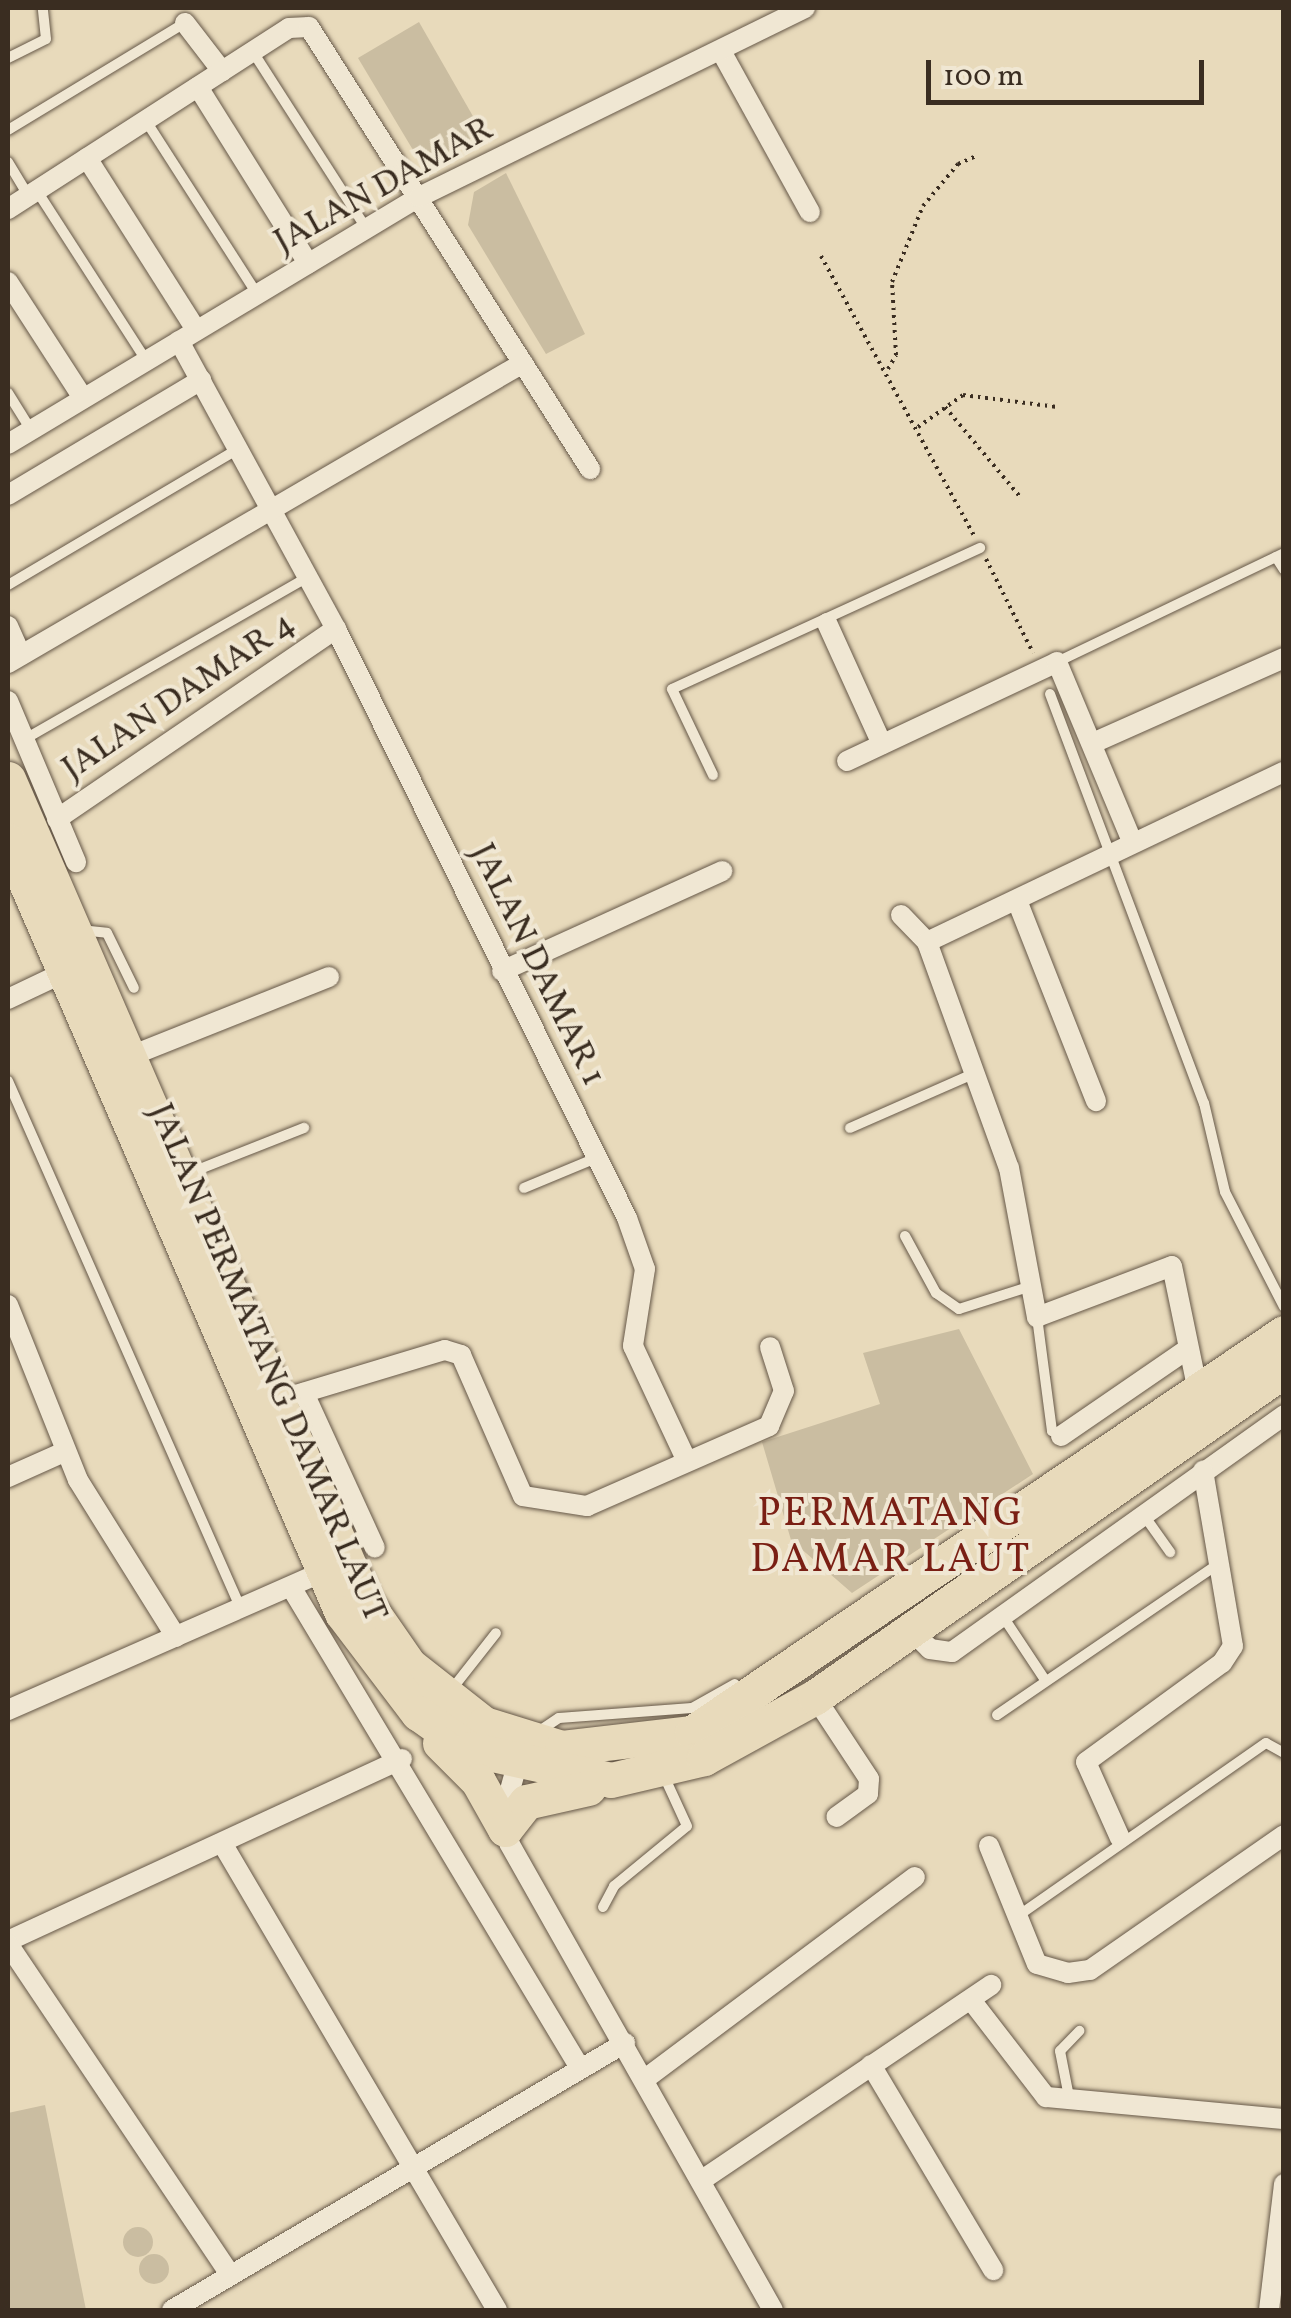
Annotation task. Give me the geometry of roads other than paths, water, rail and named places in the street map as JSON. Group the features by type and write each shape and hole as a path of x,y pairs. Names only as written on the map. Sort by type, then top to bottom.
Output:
{"highway":[{"name":"JALAN PERMATANG DAMAR LAUT","path":"8,779 186,1174 292,1396 364,1600 432,1705"},
{"name":"JALAN PERMATANG DAMAR LAUT","path":"8,841 324,1572 364,1650 432,1705 470,1749 521,1753 610,1749 692,1733 841,1640 1284,1333"},
{"name":"JALAN PERMATANG DAMAR LAUT","path":"521,1753 611,1780 662,1771 816,1696 1284,1370"},
{"path":"432,1705 505,1830 526,1802 611,1780"}],"street":[{"name":"JALAN DAMAR","path":"8,444 419,197 722,52 805,8"},
{"path":"185,23 222,71"},
{"path":"8,209 301,24 322,39 590,470"},
{"path":"722,52 810,212"},
{"path":"198,87 308,263"},
{"name":"JALAN DAMAR 1","path":"86,158 188,336 201,380 336,629 596,1158 644,1269 633,1346 686,1459"},
{"path":"8,282 84,398"},
{"path":"8,626 14,659 523,363"},
{"path":"8,495 201,380"},
{"path":"826,623 882,744"},
{"name":"JALAN DAMAR 4","path":"57,819 336,629"},
{"path":"1093,744 1284,658"},
{"path":"847,761 1048,665 1093,744 1132,841"},
{"path":"8,701 76,862"},
{"path":"926,942 1018,903 1111,856 1132,841 1284,772"},
{"path":"502,971 722,871"},
{"path":"1018,903 1096,1101"},
{"path":"902,915 926,942 971,1074 1010,1168 1037,1317 1172,1266 1184,1352 1198,1392"},
{"path":"8,999 67,971"},
{"path":"133,1055 328,977"},
{"path":"8,1306 64,1452 176,1637"},
{"path":"374,1548 292,1396 445,1350 461,1354 516,1486 534,1502 610,1501 686,1459 778,1416 784,1391 770,1347"},
{"path":"1062,1436 1184,1352"},
{"path":"911,1630 930,1650 952,1652 1203,1470 1282,1420"},
{"path":"8,1476 64,1452"},
{"path":"1120,1838 1086,1762 1222,1663 1235,1627 1219,1564 1203,1470"},
{"path":"8,1710 324,1572"},
{"path":"291,1586 402,1759 580,2068"},
{"path":"816,1696 869,1778 868,1794 836,1817"},
{"path":"521,1753 505,1830 772,2310"},
{"path":"230,2274 8,1943 402,1759"},
{"path":"989,1846 1014,1919 1048,1972 1090,1970 1284,1836"},
{"path":"222,1844 498,2310"},
{"path":"645,2079 916,1877"},
{"path":"702,2180 991,1985"},
{"path":"971,2000 1036,2090 1070,2103 1284,2119"},
{"path":"172,2310 414,2163 625,2043"},
{"path":"870,2066 993,2270"},
{"path":"1269,2310 1284,2184"}],"lane":[{"path":"8,58 46,40 43,8"},
{"path":"8,130 185,23"},
{"path":"253,51 366,228"},
{"path":"145,120 257,294"},
{"path":"8,162 146,360"},
{"path":"8,393 30,430"},
{"path":"8,585 238,448"},
{"path":"713,774 672,689 752,645 826,623 980,548"},
{"path":"1048,665 1280,555 1284,570"},
{"path":"24,740 308,577"},
{"path":"1050,694 1204,1104 1225,1192 1284,1307"},
{"path":"79,931 107,933 134,988"},
{"path":"850,1128 971,1074"},
{"path":"8,1081 240,1608"},
{"path":"186,1174 304,1128"},
{"path":"524,1188 596,1158"},
{"path":"906,1236 936,1292 959,1309 1032,1286"},
{"path":"1037,1317 1052,1431 1062,1436"},
{"path":"1142,1513 1170,1552"},
{"path":"997,1715 1219,1564"},
{"path":"1002,1614 1045,1680"},
{"path":"432,1705 496,1633"},
{"path":"1014,1919 1120,1838 1266,1743 1284,1754"},
{"path":"602,1907 614,1886 687,1826 662,1771"},
{"path":"1070,2103 1060,2051 1079,2030"}],"district":[{"name":"PERMATANG DAMAR LAUT","path":"891,1538"}]}
